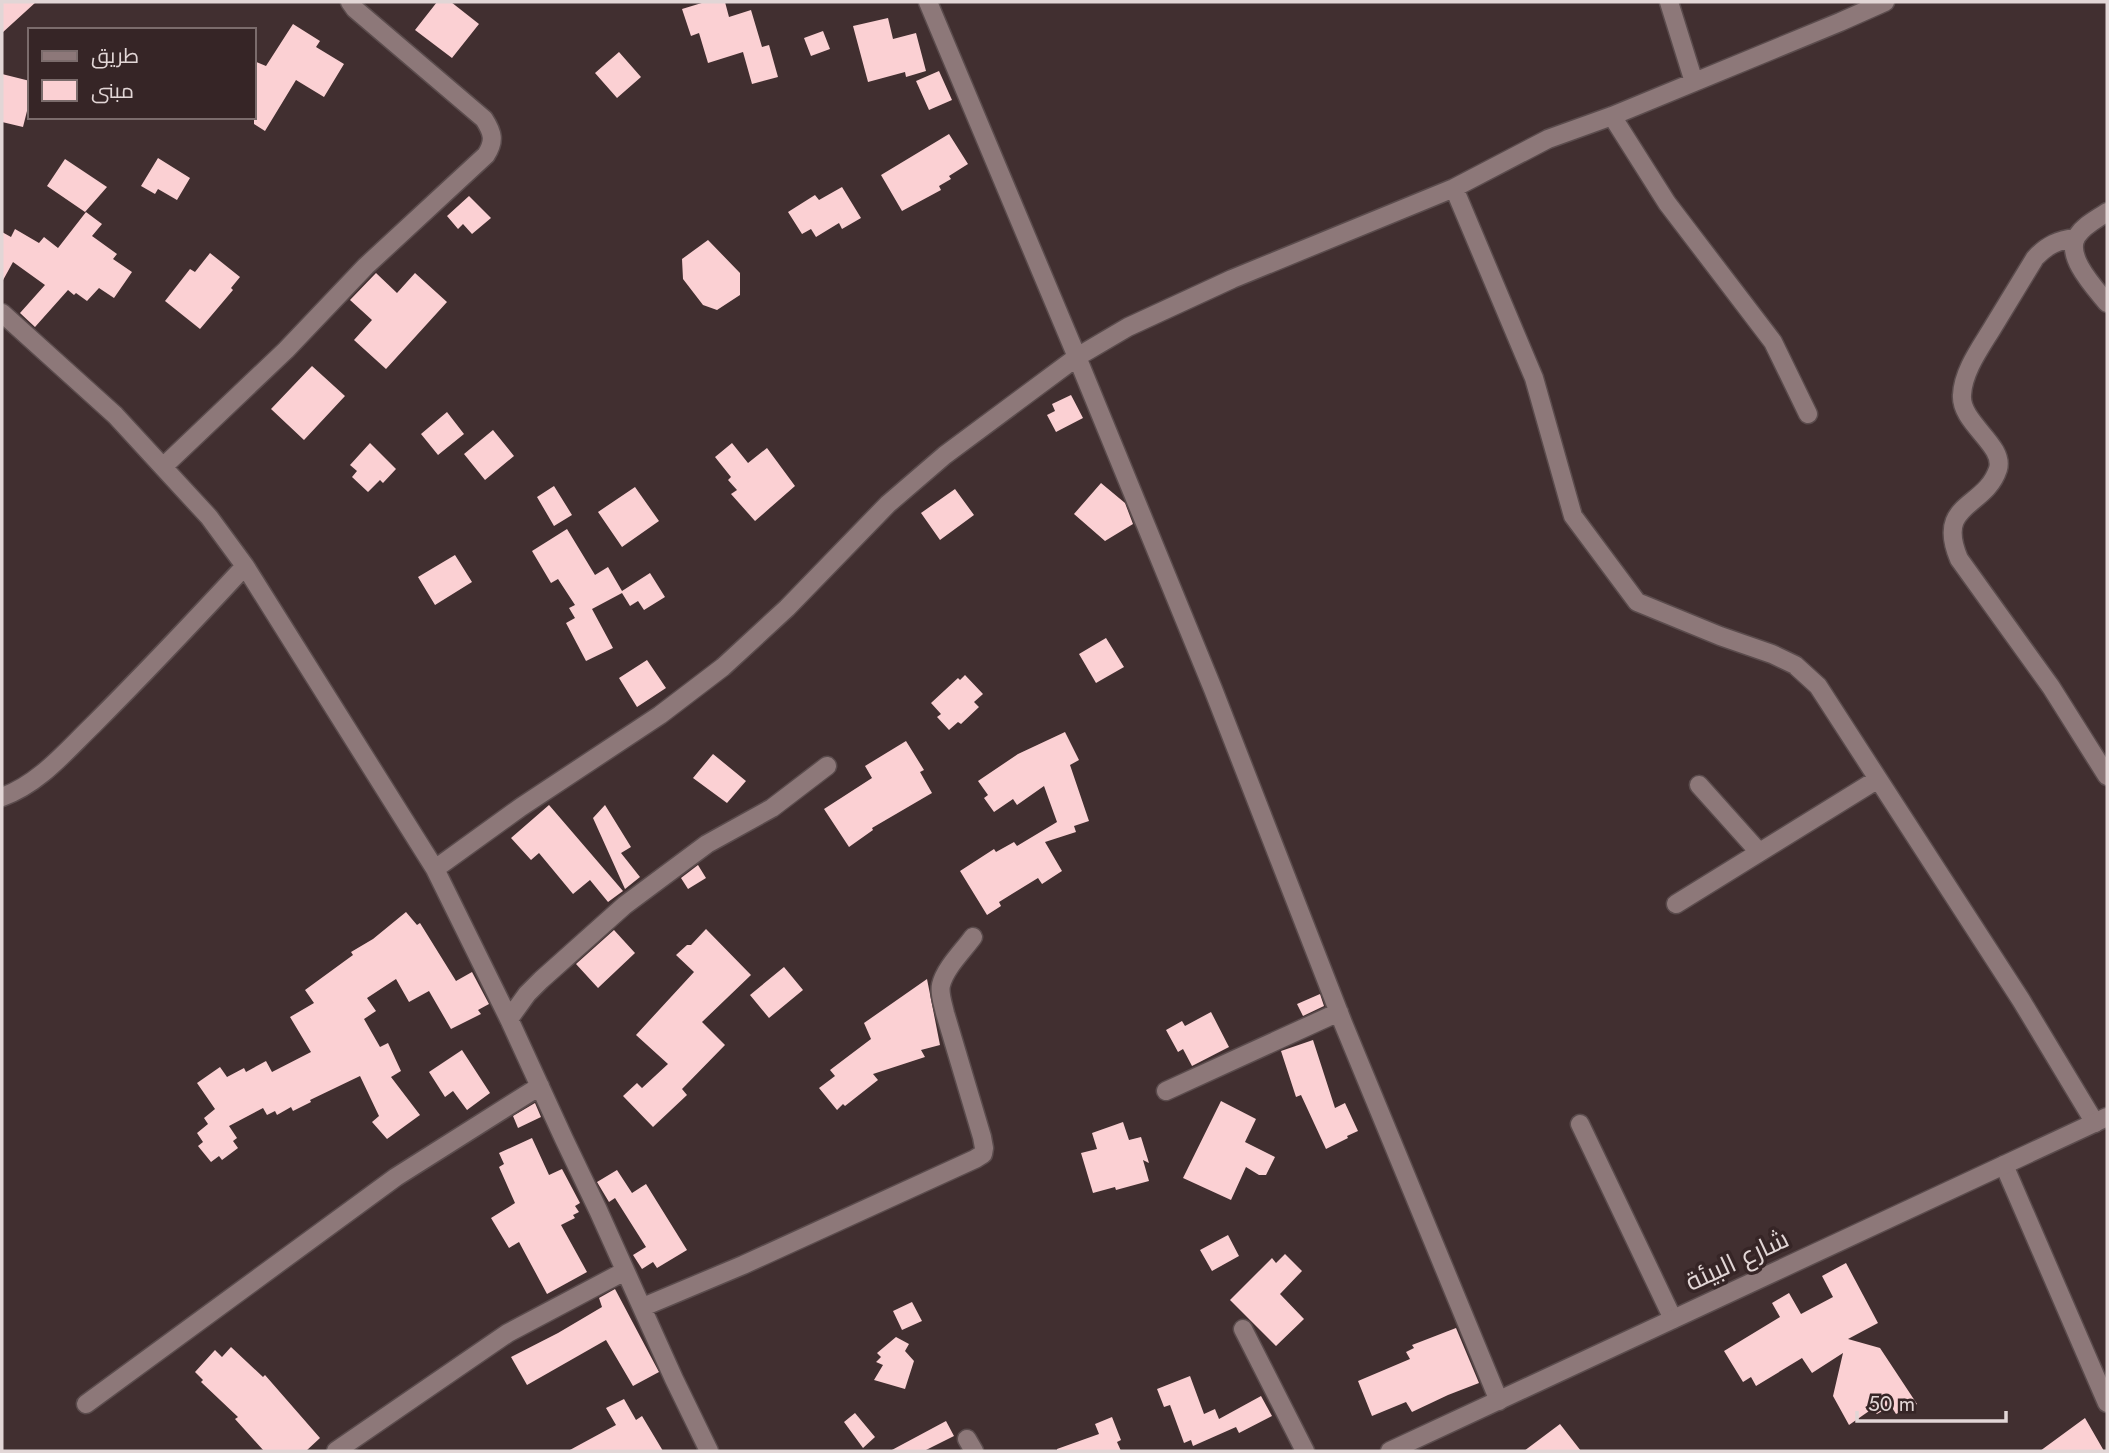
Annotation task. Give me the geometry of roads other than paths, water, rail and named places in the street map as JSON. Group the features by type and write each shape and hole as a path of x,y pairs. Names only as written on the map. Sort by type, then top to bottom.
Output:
{"street":[{"path":"164,466 286,350 366,266 492,147 491,130 484,119 350,2"},
{"path":"928,2 1213,689 1339,1012 1499,1401"},
{"path":"1669,2 1694,82"},
{"path":"436,869 521,807 660,715 723,667 787,608 888,504 945,456 1077,357 1128,327 1181,301 1454,188 1548,139 1612,116 1885,2"},
{"path":"1612,116 1667,203 1773,342 1808,414"},
{"path":"1454,188 1534,378 1573,516 1637,602 1772,654 1807,674 1818,686 2013,989 2101,1120"},
{"path":"2107,212 2082,230 2076,238 2073,250 2078,263 2107,303"},
{"path":"2076,238 2061,240 2045,247 2035,258 1972,363 1961,396 1963,405 1999,462 1992,481 1961,510 1954,522 1952,535 1959,559 2051,687 2107,776"},
{"path":"2,313 115,415 209,517 245,566 436,869 509,1019 709,1451"},
{"path":"2,797 26,786 51,766 154,664 245,566"},
{"path":"509,1019 541,980 625,905 707,844 772,808 827,766"},
{"path":"1676,904 1878,779"},
{"path":"1699,785 1759,852"},
{"path":"643,1307 846,1219 983,1154 982,1137 944,1013 941,993 941,984 946,975 973,937"},
{"path":"1166,1091 1339,1012"},
{"path":"86,1404 396,1177 540,1086"},
{"name":"شارع البيئة","path":"1390,1451 2101,1120"},
{"path":"1580,1124 1673,1319"},
{"path":"2004,1165 2107,1403"},
{"path":"336,1451 508,1333 625,1271"},
{"path":"1243,1329 1305,1451"}]}
